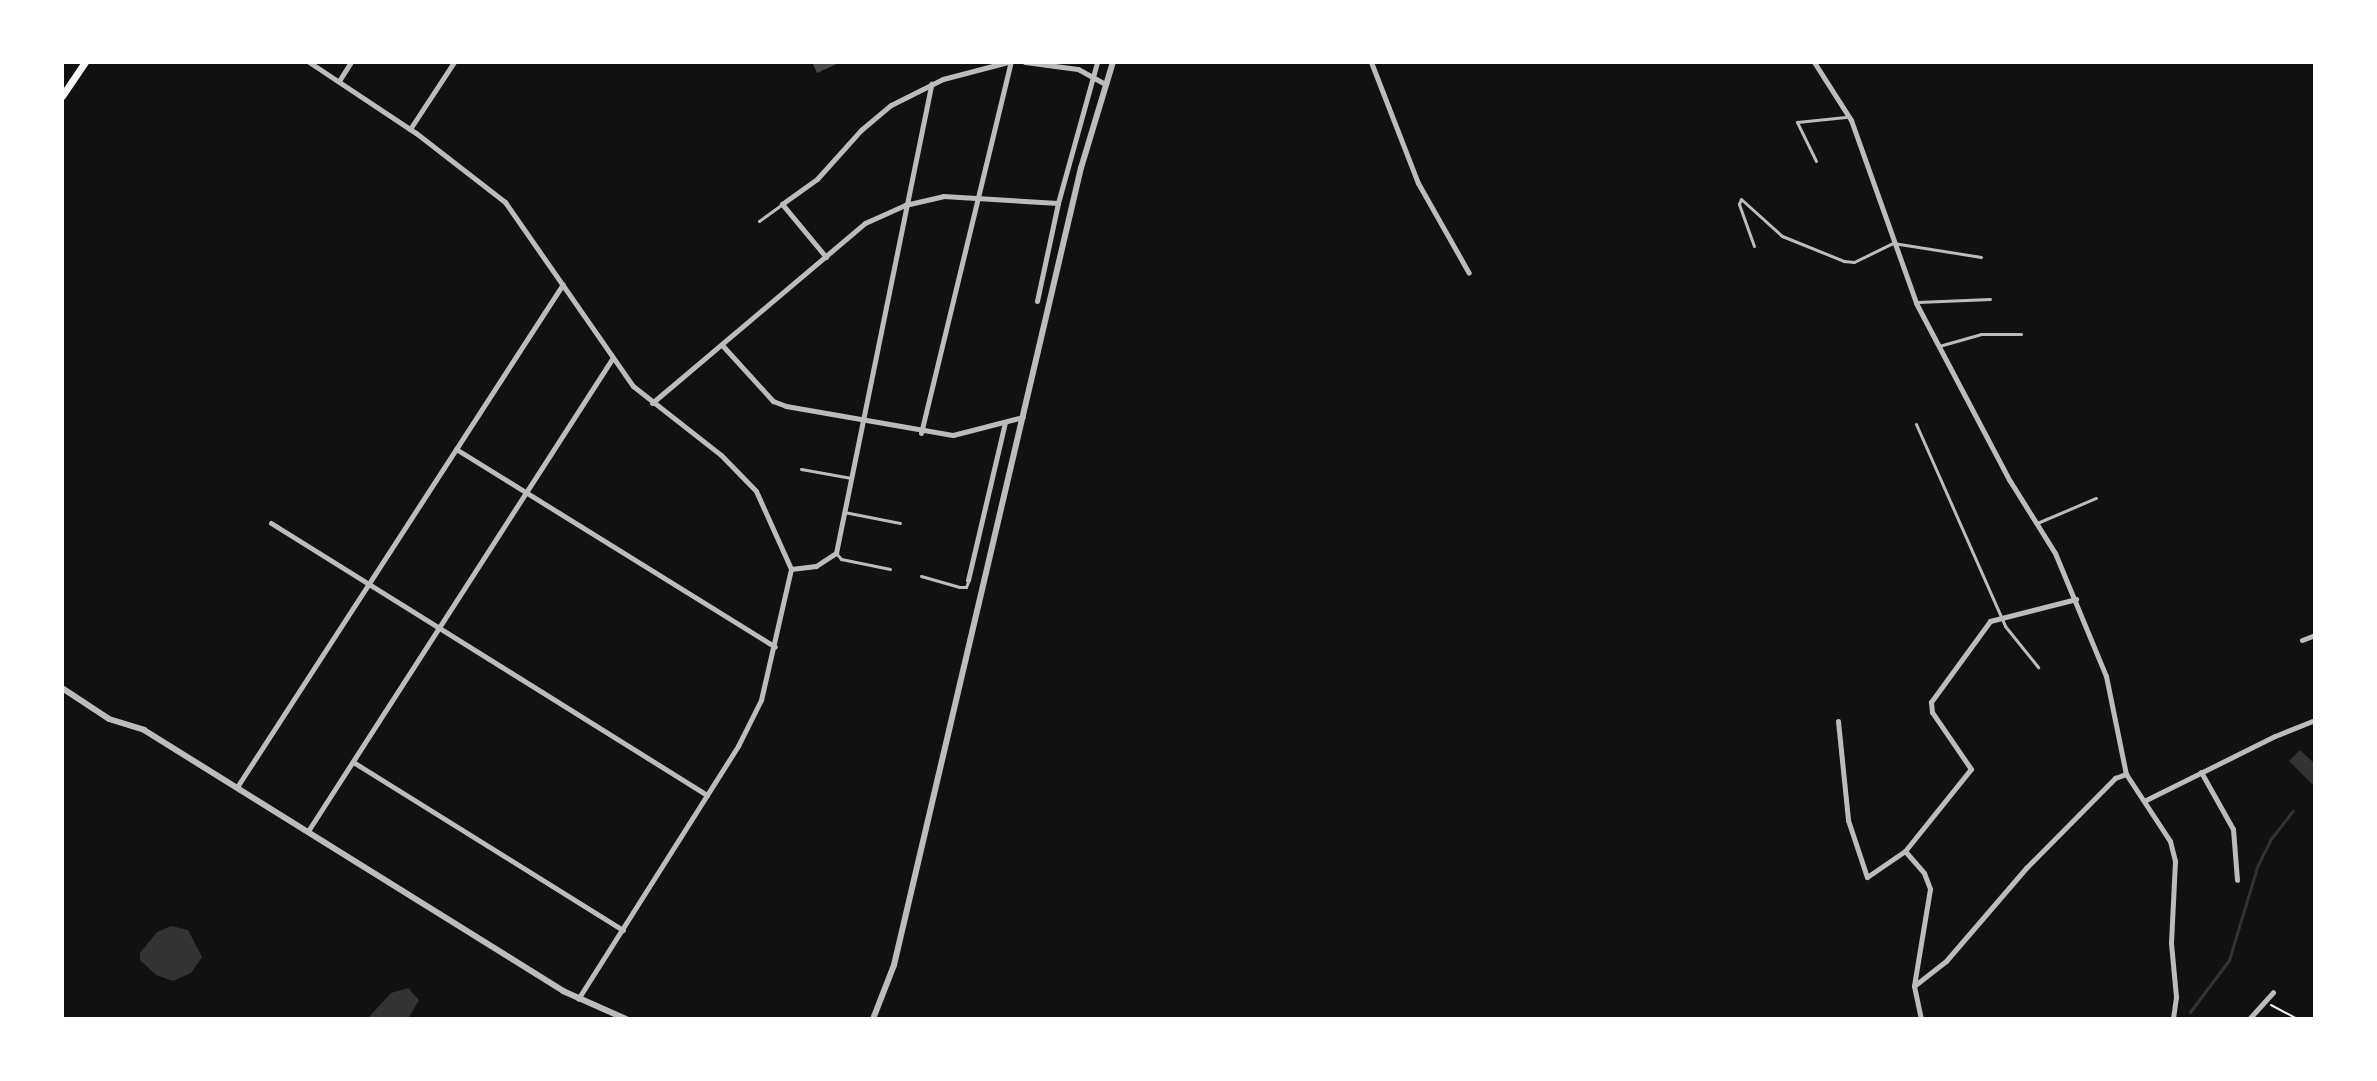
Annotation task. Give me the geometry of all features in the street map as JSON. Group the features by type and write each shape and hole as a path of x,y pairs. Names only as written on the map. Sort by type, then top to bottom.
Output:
{"main road":[{"path":"62,96 85,62"}],"street":[{"path":"309,62 410,129 505,202 633,386 721,455 756,491 791,569 761,700 707,795 578,999"},
{"path":"339,81 351,62"},
{"path":"410,129 454,62"},
{"path":"826,257 782,204 817,179 861,130 881,113 931,84 974,69 1009,62 921,433"},
{"path":"1025,62 1046,62 1093,76 1105,84"},
{"path":"1037,301 1058,203 1097,62"},
{"path":"873,1019 894,965 1081,168 1113,62"},
{"path":"1371,62 1418,183 1469,273"},
{"path":"1821,62 1815,65 1849,116 1916,303 2076,599 2106,676 2126,774 2170,841 2175,861 2171,943 2176,997 2173,1019"},
{"path":"791,569 816,566 836,553 931,84"},
{"path":"652,403 865,223 905,205 943,196 1058,203"},
{"path":"237,787 563,284"},
{"path":"722,345 773,401 921,433 953,435 1023,417"},
{"path":"308,831 612,359"},
{"path":"968,580 1005,421"},
{"path":"456,449 775,647"},
{"path":"271,523 707,795"},
{"path":"1838,721 1848,820 1867,877 1905,851 1971,769 1932,712 1931,702 1990,621 2076,599"},
{"path":"2302,640 2315,635"},
{"path":"62,688 109,719 144,730 578,999 626,1019"},
{"path":"2144,801 2315,720"},
{"path":"353,762 623,930"},
{"path":"2201,772 2233,829 2237,880"},
{"path":"1914,986 1946,961 2026,868 2115,778 2126,774"},
{"path":"1905,851 1924,873 1930,889 1914,986 1921,1019"},
{"path":"2251,1018 2273,992"}],"lane":[{"path":"1816,161 1797,122 1849,116"},
{"path":"1754,246 1739,204 1741,199 1782,236 1844,261 1854,262 1893,243 1981,257"},
{"path":"759,221 782,204"},
{"path":"1916,303 1990,299"},
{"path":"1937,346 1981,334 2021,334"},
{"path":"1916,424 1999,606 2000,616 2038,667"},
{"path":"801,469 851,478"},
{"path":"2037,523 2096,498"},
{"path":"844,512 900,523"},
{"path":"836,553 841,559 890,569"},
{"path":"921,576 959,587 966,587 968,580"}],"path":[{"path":"2251,1018 2273,1004 2297,1019"}],"shaded area":[{"path":"2300,750 2315,764 2313,785 2289,761"},
{"path":"171,926 188,930 202,957 191,973 173,981 156,975 140,960 140,953 157,932"},
{"path":"408,988 419,1000 408,1019 367,1019 391,993"}],"building":[{"path":"812,62 841,62 817,73"}],"waterway":[{"path":"2190,1012 2229,960 2257,867 2270,840 2293,811"}]}
